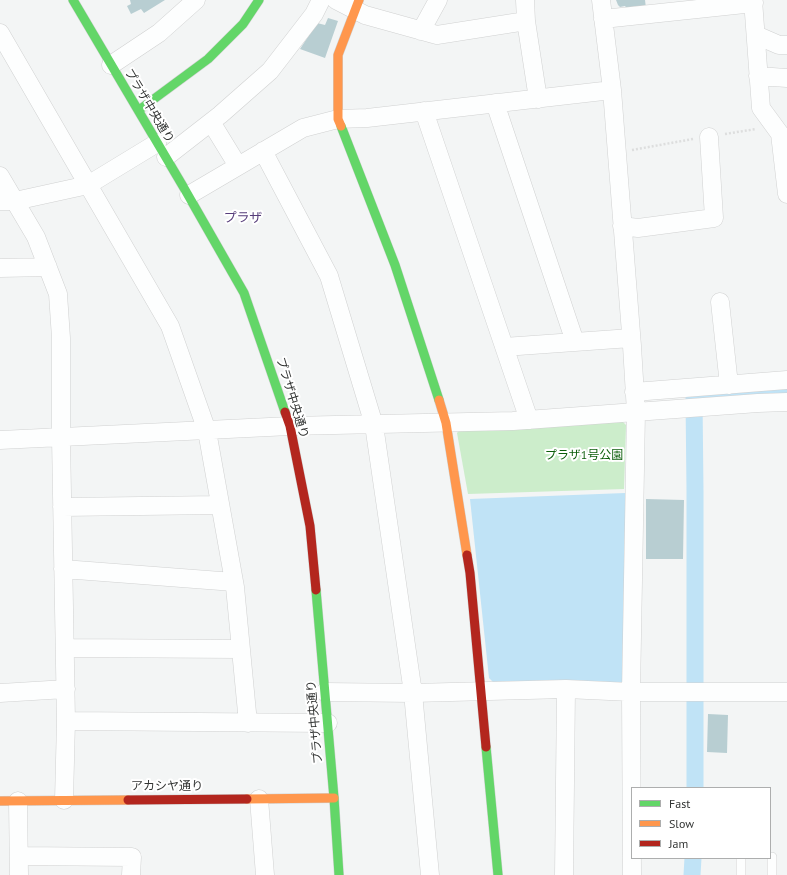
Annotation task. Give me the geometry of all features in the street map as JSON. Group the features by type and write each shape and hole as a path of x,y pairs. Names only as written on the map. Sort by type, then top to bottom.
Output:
{"street":[{"name":"プラザ中央通り","path":"73,0 139,110 244,293 290,426 310,526 340,875"},
{"path":"111,65 159,33 196,0"},
{"path":"139,110 208,60 243,24 259,0"},
{"path":"8,201 88,185 161,150 211,122 270,71 314,14 321,0"},
{"path":"336,0 357,5 365,15 437,35 526,21"},
{"path":"421,31 438,0"},
{"path":"524,0 538,99"},
{"path":"601,0 612,90 627,153 622,226 636,412 631,692 632,787"},
{"path":"603,19 753,2 761,108 777,122 780,134 787,194"},
{"path":"357,5 338,55 338,119 394,266 446,423 470,573 498,875"},
{"path":"0,34 170,326 206,431 234,582 248,723"},
{"path":"756,35 779,45 787,45"},
{"path":"758,76 787,78"},
{"path":"188,195 303,128 338,119 367,118 612,90"},
{"path":"495,103 575,342"},
{"path":"424,111 529,420"},
{"path":"211,122 238,166"},
{"path":"622,226 638,228 714,218 708,137"},
{"path":"263,152 329,276 374,425 413,693 430,875"},
{"path":"0,176 8,201 36,237 58,294 61,338 61,438 66,689 64,800"},
{"path":"0,268 48,267"},
{"path":"720,302 729,385"},
{"path":"504,347 631,338"},
{"path":"634,392 787,380"},
{"path":"0,440 290,426 529,420 787,402"},
{"path":"62,507 220,505"},
{"path":"63,569 234,582"},
{"path":"65,648 241,649"},
{"path":"0,693 66,689"},
{"path":"564,875 566,689"},
{"path":"325,692 413,693 566,689 631,692 787,692"},
{"path":"66,721 328,723"},
{"name":"アカシヤ通り","path":"0,801 334,798"},
{"path":"259,799 265,875"},
{"path":"18,800 19,875"},
{"path":"19,856 132,857 132,875"},
{"path":"632,859 632,875"}],"lane":[{"path":"772,857 772,875"},
{"path":"741,859 741,875"}],"path":[{"path":"627,153 777,122"}],"green space":[{"name":"プラザ1号公園","path":"619,418 626,425 624,489 468,494 457,433 462,427"}],"water":[{"path":"625,493 626,680 620,684 494,683 489,678 470,499"}],"building":[{"path":"130,0 165,0 144,13 141,9 131,14 127,6 131,4"},
{"path":"616,0 645,0 646,8 628,10 625,6 620,7"},
{"path":"328,18 338,21 325,58 300,49 317,23 325,25"},
{"path":"646,499 684,500 683,559 646,559"},
{"path":"708,714 728,715 727,753 707,752"}],"waterway":[{"path":"695,787 694,398 787,391"},
{"path":"692,875 693,859"}],"traffic: fast":[{"path":"73,0 244,293 285,412"},
{"path":"139,110 208,59 243,24 259,0"},
{"path":"341,126 395,265 439,400"},
{"path":"316,590 334,798 339,875"},
{"path":"486,747 498,875"}],"traffic: slow":[{"path":"341,126 338,119 338,55 359,0"},
{"path":"439,400 446,423 467,555"},
{"path":"247,799 334,798"},
{"path":"0,801 128,800"}],"traffic: jam":[{"path":"285,412 290,426 310,526 316,590"},
{"path":"467,555 470,573 486,747"},
{"path":"128,800 247,799"}],"district":[{"name":"プラザ","path":"243,218"}]}
